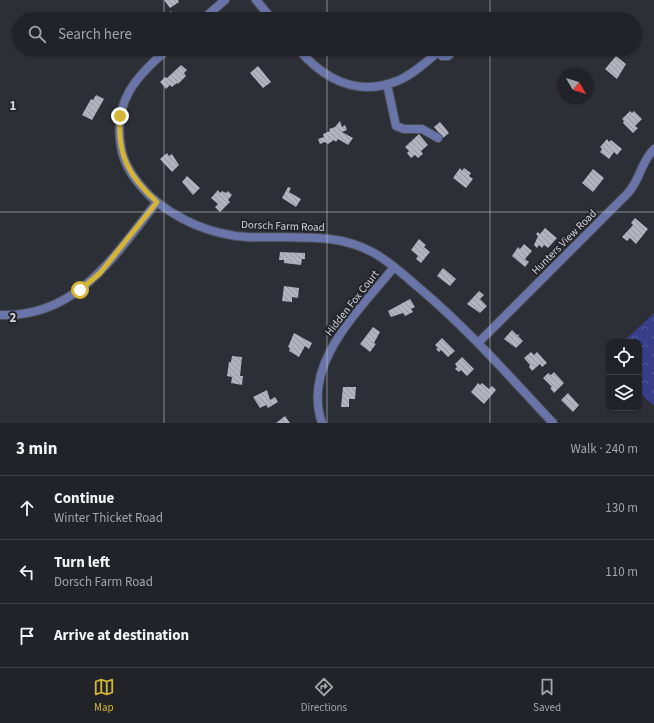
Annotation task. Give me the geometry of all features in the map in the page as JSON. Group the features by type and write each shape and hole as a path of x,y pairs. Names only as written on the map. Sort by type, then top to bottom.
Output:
{"street":[{"path":"211,12 225,0"},
{"path":"256,0 266,12"},
{"name":"Dorsch Farm Road","path":"160,56 137,77 130,88 120,116 119,134 122,153 127,167 142,189 157,202 189,222 207,229 247,237 294,236 341,241 360,246 374,253 434,301 478,343 553,423"},
{"path":"304,56 312,66 332,79 359,86 373,87 387,84 409,75 430,56"},
{"path":"387,84 396,126 404,129 422,129 438,138"},
{"name":"Hunters View Road","path":"478,343 628,193 637,181 646,157 654,149"},
{"path":"0,315 18,314 46,308 80,290 100,273 157,202"},
{"name":"Hidden Fox Court","path":"322,423 318,400 322,368 330,351 340,336 394,268"}],"green space":[{"path":"654,313 654,406 642,395 642,339 626,339"}],"building":[{"path":"164,0 178,0 179,2 170,8"},
{"path":"616,56 626,64 617,79 605,69"},
{"path":"181,65 187,70 184,73 186,76 178,84 177,83 172,87 170,85 166,89 160,82 165,77 167,78"},
{"path":"258,66 271,82 263,88 250,73"},
{"path":"96,95 104,99 92,120 82,115 91,99 93,100"},
{"path":"630,111 632,113 634,111 642,119 635,126 638,128 633,133 623,123 624,121 622,119"},
{"path":"340,121 342,127 345,125 347,130 342,132 353,138 348,145 338,139 336,142 334,140 328,144 325,142 320,144 318,139 324,137 323,134 330,131 329,129 335,127"},
{"path":"440,122 449,133 443,138 434,127"},
{"path":"419,134 428,145 421,151 423,154 418,158 415,155 411,158 407,153 409,151 405,147"},
{"path":"607,139 609,142 611,140 622,149 617,155 614,152 609,159 600,152 602,149 600,147"},
{"path":"167,153 169,156 172,154 179,165 172,172 160,159"},
{"path":"460,168 462,171 464,168 471,173 469,176 473,179 466,188 453,178"},
{"path":"593,169 604,178 593,192 582,183"},
{"path":"187,176 200,188 193,195 182,182"},
{"path":"288,187 291,188 289,192 301,199 296,207 282,198"},
{"path":"218,190 220,193 222,191 226,193 228,191 232,195 228,200 230,202 220,212 215,207 218,204 211,198"},
{"path":"635,218 648,229 636,244 630,238 627,241 622,237 633,225 631,223"},
{"path":"545,228 557,238 548,248 544,245 542,248 539,245 537,248 534,245 538,236 536,234 538,232 540,234"},
{"path":"419,239 426,245 424,247 430,252 421,263 416,259 418,256 411,250"},
{"path":"524,244 532,251 525,259 529,262 525,267 512,256 518,247 520,249"},
{"path":"280,252 305,253 305,259 302,259 301,265 284,263 284,260 279,260"},
{"path":"443,268 456,279 450,286 437,276"},
{"path":"284,286 299,288 298,298 292,297 292,302 282,301"},
{"path":"479,291 484,295 480,299 487,306 480,313 467,304"},
{"path":"410,299 415,307 411,309 413,312 405,316 403,313 391,317 388,311"},
{"path":"373,327 380,332 374,343 376,344 370,352 360,344"},
{"path":"512,330 517,335 520,334 518,336 523,341 516,348 504,339"},
{"path":"294,333 312,343 309,349 305,346 299,357 289,351 290,348 288,347"},
{"path":"442,338 455,351 448,357 441,350 439,352 436,349 438,348 435,345"},
{"path":"531,352 534,355 537,352 547,363 542,367 540,364 532,371 529,367 530,365 524,358"},
{"path":"232,356 242,357 240,376 243,376 242,385 231,383 232,377 227,376 229,362 231,362"},
{"path":"462,357 474,369 467,376 461,370 459,372 455,369 457,367 455,364"},
{"path":"554,372 564,383 554,393 550,388 552,387 543,378 548,373 551,375"},
{"path":"478,383 480,385 482,383 489,389 492,386 496,390 484,404 471,392"},
{"path":"343,387 356,387 355,399 349,399 349,407 341,407"},
{"path":"267,390 270,400 275,397 278,402 268,408 266,405 260,408 253,397"},
{"path":"568,393 579,405 573,412 561,400"},
{"path":"285,416 290,423 276,423"}],"route":[{"path":"80,290 100,273 157,202 142,189 127,167 122,153 119,134 120,116"}]}
